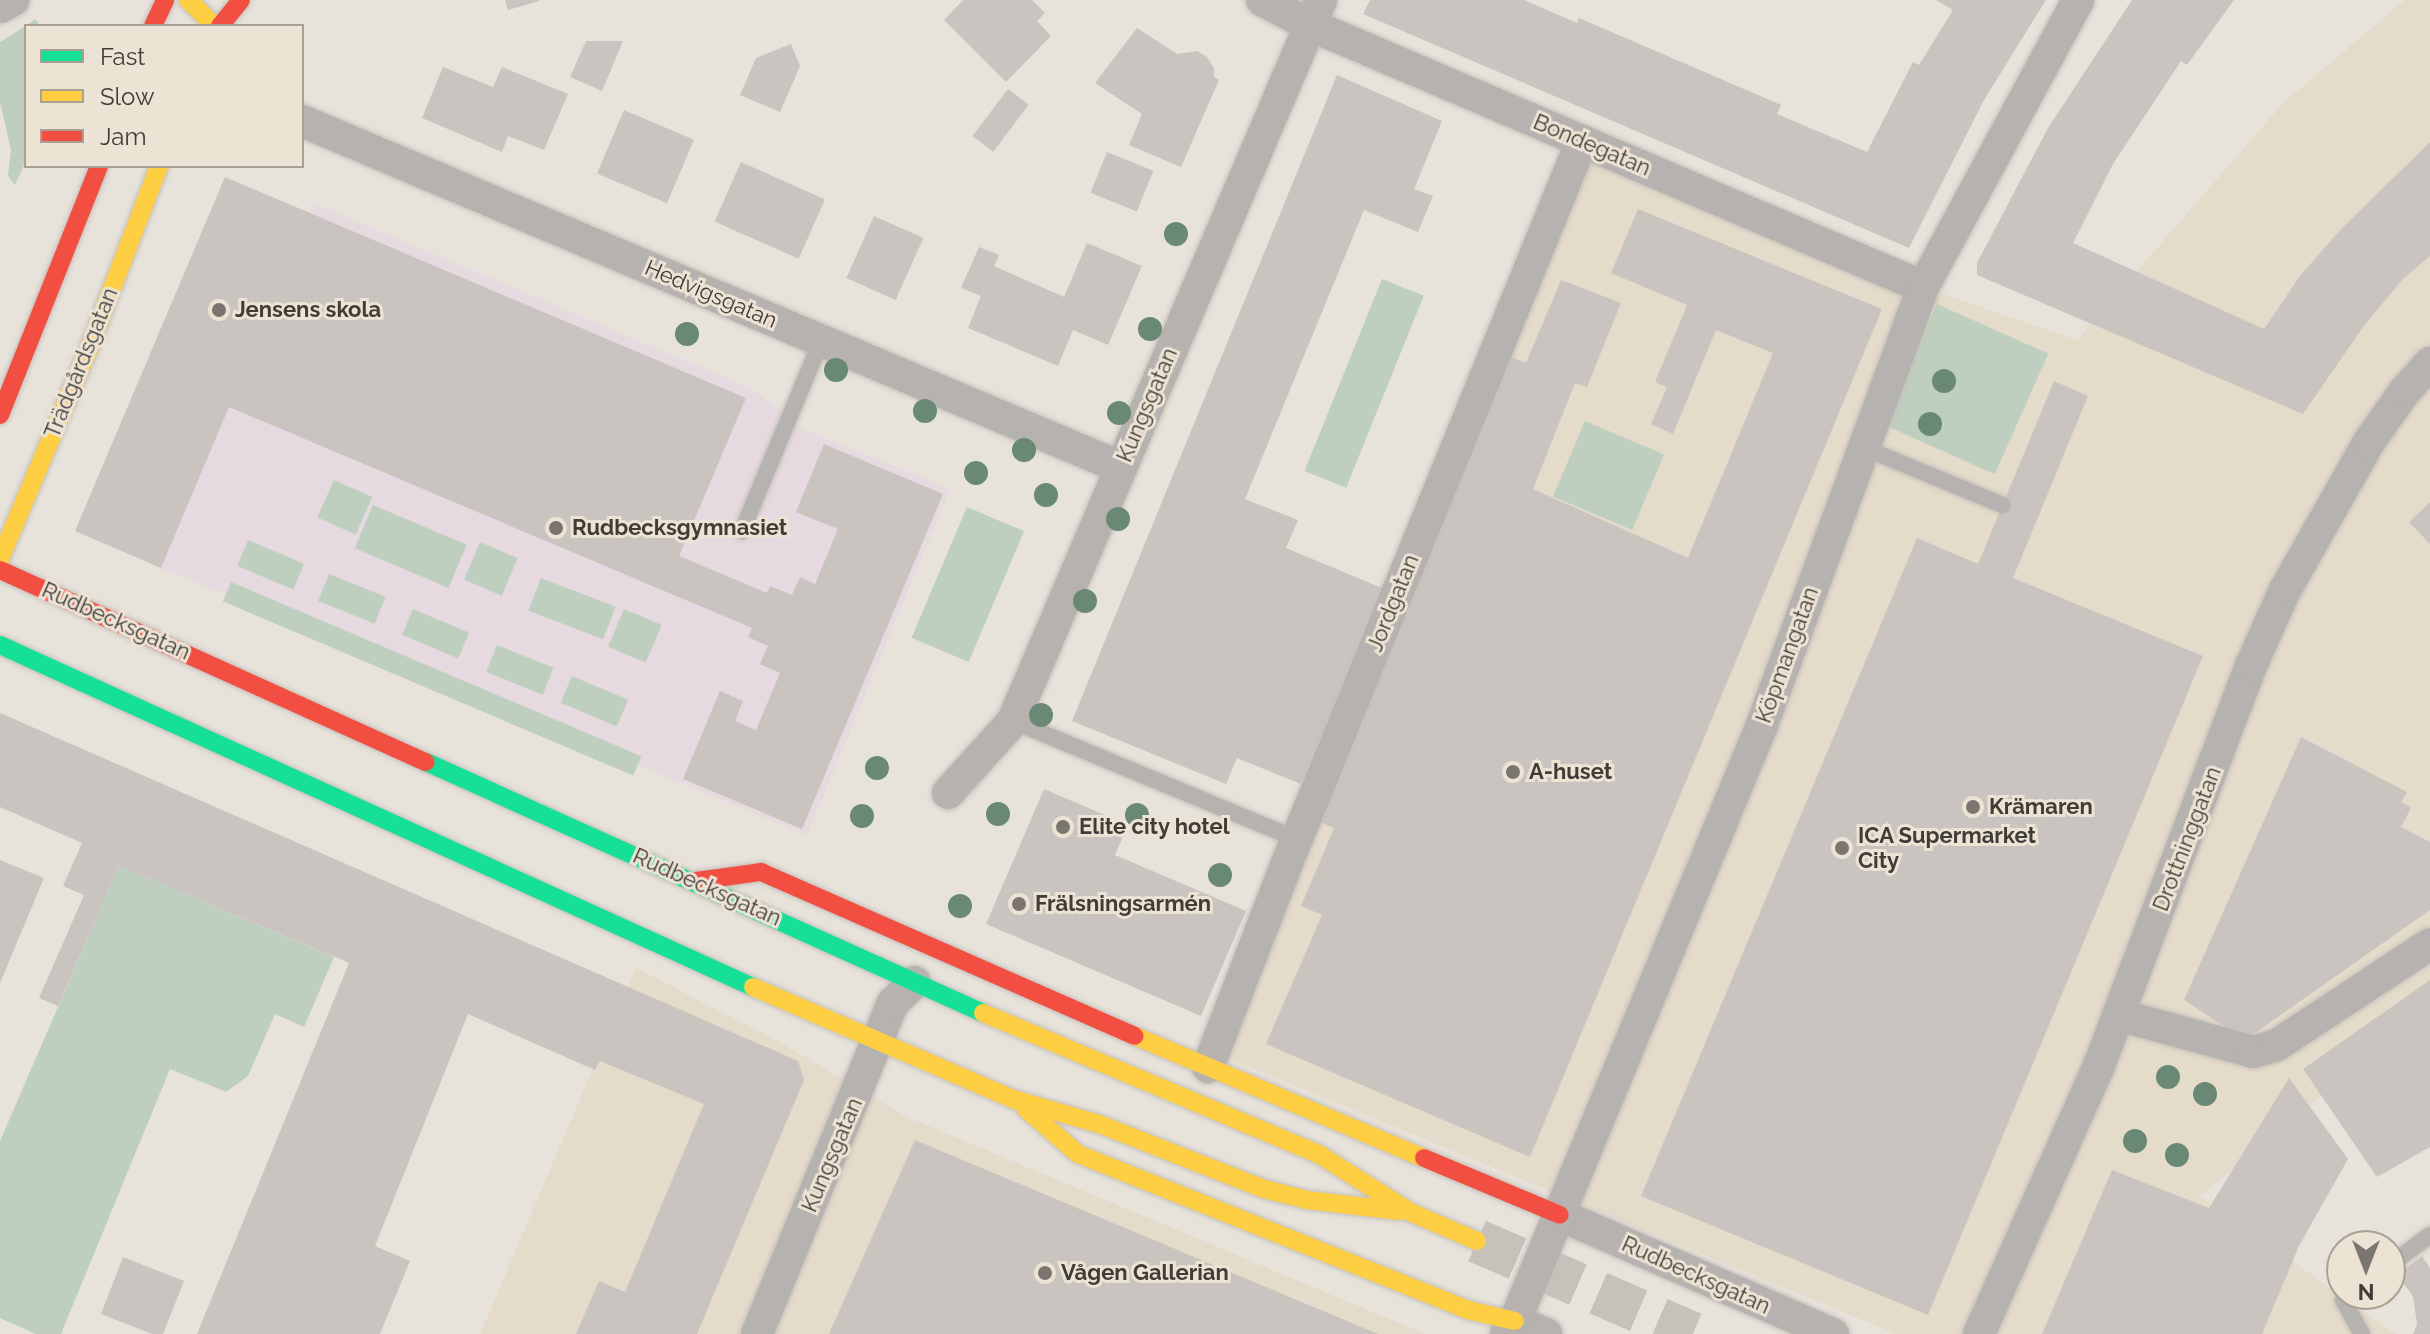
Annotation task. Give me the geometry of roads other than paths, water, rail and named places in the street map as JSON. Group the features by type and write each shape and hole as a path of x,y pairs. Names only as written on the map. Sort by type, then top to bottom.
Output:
{"main road":[{"path":"154,24 165,0"},
{"path":"188,0 216,24"},
{"path":"220,24 241,0"},
{"path":"0,415 98,168"},
{"name":"Trädgårdsgatan","path":"0,559 88,351 158,168"},
{"name":"Rudbecksgatan","path":"0,570 696,881 1085,1059 1320,1155 1410,1212 1477,1241"},
{"name":"Rudbecksgatan","path":"0,645 879,1044 1016,1100 1099,1124 1264,1189 1307,1200 1410,1212"},
{"path":"696,881 761,872 1208,1067 1560,1215"},
{"path":"1016,1100 1078,1154 1511,1328"}],"street":[{"path":"0,7 13,0"},
{"name":"Bondegatan","path":"1262,0 1314,12 1582,141 1923,287"},
{"name":"Köpmangatan","path":"1511,1328 1762,725 1923,287 2078,0"},
{"name":"Kungsgatan","path":"948,793 1013,721 1314,12"},
{"name":"Hedvigsgatan","path":"304,122 1120,467"},
{"name":"Jordgatan","path":"1208,1067 1297,839 1582,141"},
{"name":"Drottninggatan","path":"1979,1334 2119,1015 2251,666 2284,592 2369,442 2405,391 2430,363"},
{"path":"2119,1015 2253,1052 2277,1045 2430,944"},
{"name":"Kungsgatan","path":"757,1334 879,1044 893,1003 915,982"},
{"name":"Rudbecksgatan","path":"1560,1215 1833,1334"},
{"path":"1511,1328 1546,1334"}],"lane":[{"path":"742,531 821,341"},
{"path":"1862,447 2002,505"},
{"path":"1013,721 1297,839"},
{"path":"2406,1253 2430,1235"},
{"path":"2349,1310 2362,1334"}],"tunnel":[{"path":"1477,1241 1693,1334"}],"place":[{"name":"Jensens skola","path":"219,310"},
{"name":"Rudbecksgymnasiet","path":"556,528"},
{"name":"A-huset","path":"1513,772"},
{"name":"Krämaren","path":"1973,807"},
{"name":"Elite city hotel","path":"1063,827"},
{"name":"ICA Supermarket City","path":"1842,848"},
{"name":"Frälsningsarmén","path":"1019,904"},
{"name":"Vågen Gallerian","path":"1045,1273"}]}
